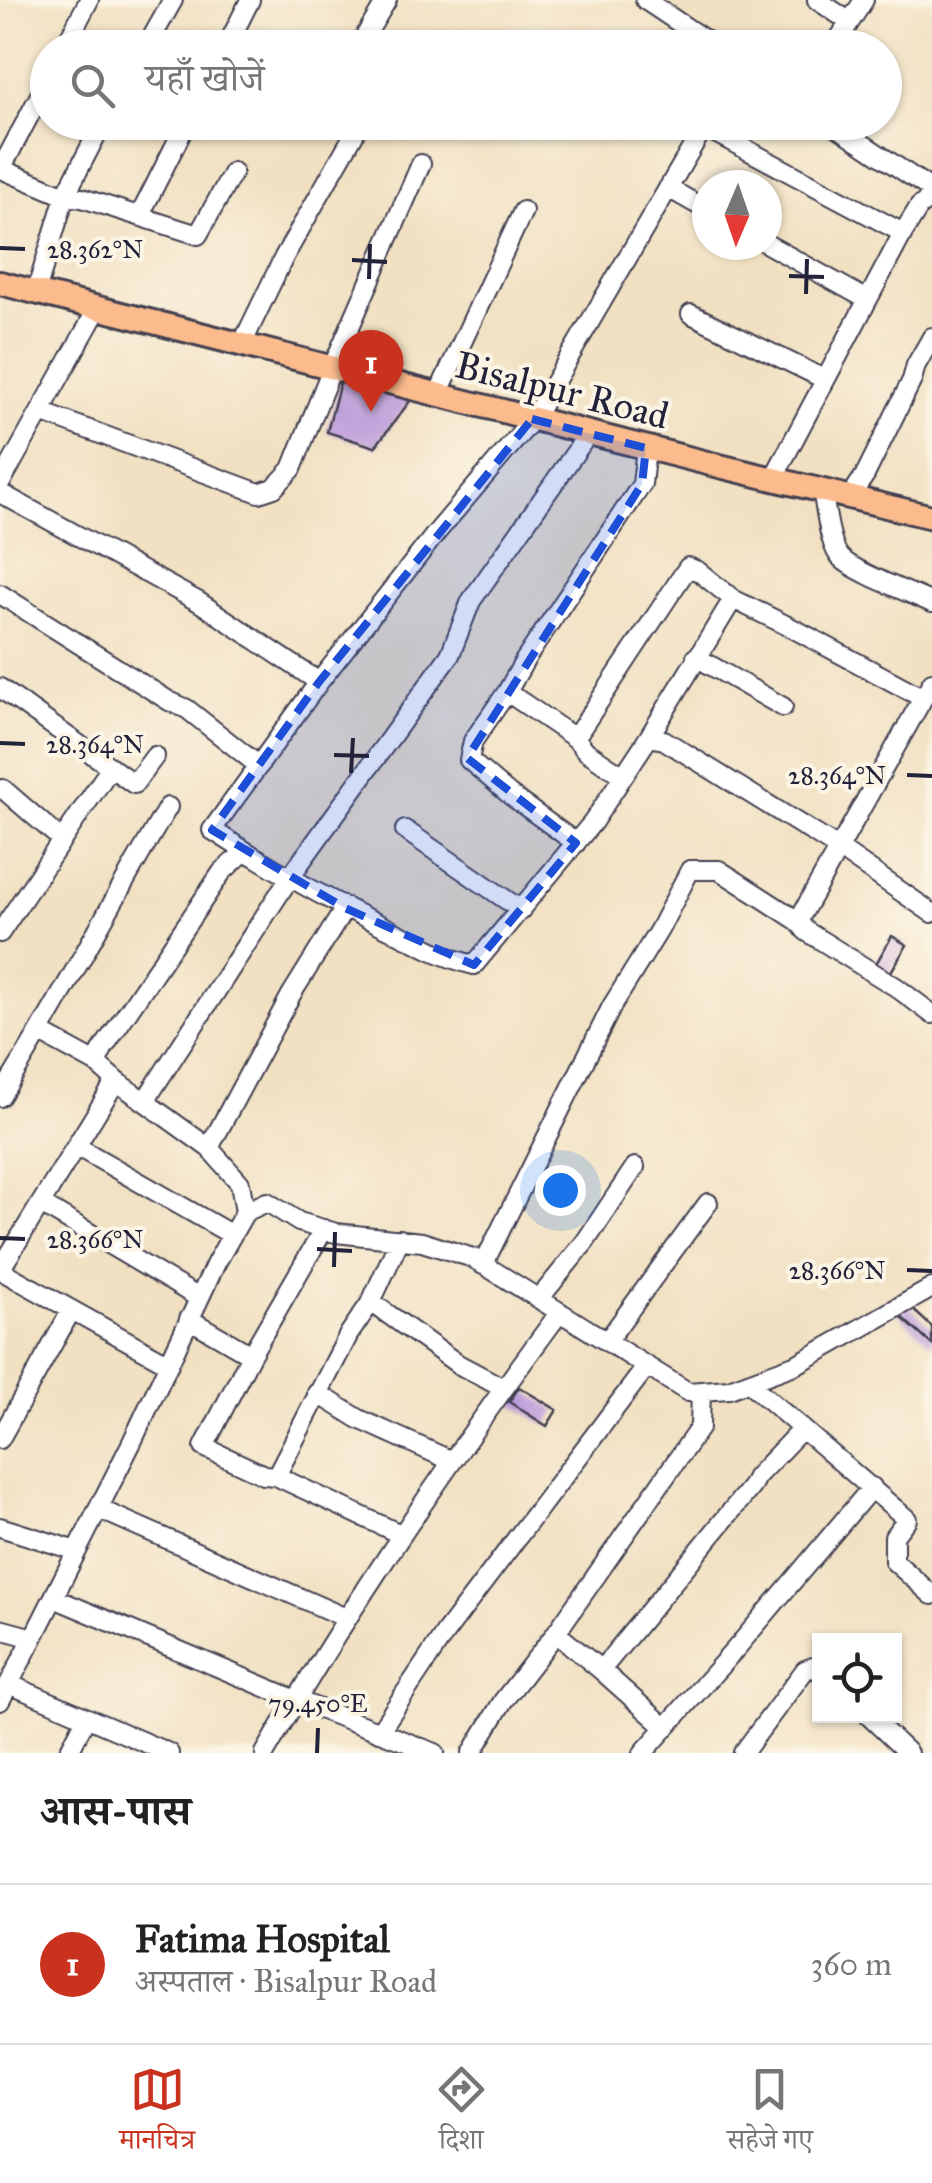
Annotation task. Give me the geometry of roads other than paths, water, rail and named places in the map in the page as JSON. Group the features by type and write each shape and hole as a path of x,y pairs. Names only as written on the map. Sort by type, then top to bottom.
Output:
{"main road":[{"name":"Bisalpur Road","path":"0,284 932,517"}],"street":[{"path":"73,30 89,0"},
{"path":"156,30 174,0"},
{"path":"235,30 250,0"},
{"path":"369,30 387,0"},
{"path":"645,0 690,30"},
{"path":"817,0 850,22"},
{"path":"845,30 864,0"},
{"path":"30,114 0,170 65,196 198,235 233,172"},
{"path":"36,292 65,196 94,140"},
{"path":"140,216 179,140"},
{"path":"242,344 284,256 351,140"},
{"path":"697,140 533,419 436,532 318,682 212,830 345,908 452,960 474,966 593,822 733,600"},
{"path":"727,140 903,233"},
{"path":"857,140 932,190"},
{"path":"41,412 260,493 274,488 292,470 421,164"},
{"path":"668,188 692,202"},
{"path":"773,479 903,233 919,208 932,198"},
{"path":"438,394 523,211"},
{"path":"782,252 866,299"},
{"path":"0,484 98,308"},
{"path":"691,314 824,380"},
{"path":"850,498 932,337"},
{"path":"146,1101 290,877 450,655 471,601 589,433"},
{"path":"576,843 469,760 473,741 642,484 646,448"},
{"path":"822,491 834,547 841,559 932,604"},
{"path":"0,493 200,602 318,682"},
{"path":"575,738 688,568 698,571 733,600 928,690 798,920"},
{"path":"0,594 187,709 259,766"},
{"path":"696,656 783,708"},
{"path":"0,688 134,784 155,756"},
{"path":"508,692 623,776"},
{"path":"649,737 664,740 838,848 932,913"},
{"path":"0,933 7,904 62,840 111,767"},
{"path":"3,789 62,840"},
{"path":"0,1097 41,1033 168,808"},
{"path":"405,830 521,910"},
{"path":"96,1064 222,872 245,851"},
{"path":"483,1265 612,1006 690,870 718,870 798,920 806,932 932,1014"},
{"path":"208,1148 345,908"},
{"path":"41,1033 96,1064 208,1148 240,1183 245,1212"},
{"path":"116,1082 0,1270 169,1364"},
{"path":"76,1146 232,1235"},
{"path":"539,1299 635,1167"},
{"path":"166,1752 86,1718 4,1692 245,1212 267,1202 299,1222 336,1233 422,1242 473,1258 688,1392 729,1389 797,1364 932,1288"},
{"path":"607,1340 708,1202"},
{"path":"41,1204 199,1298"},
{"path":"324,1229 251,1355 204,1447 264,1475 276,1476 402,1536"},
{"path":"276,1476 349,1334 371,1302 400,1239"},
{"path":"371,1302 458,1364 503,1388"},
{"path":"0,1440 71,1311"},
{"path":"265,1753 346,1618 503,1388 560,1312"},
{"path":"190,1319 251,1355"},
{"path":"379,1732 445,1633 647,1366"},
{"path":"748,1382 907,1519 894,1536 894,1561 932,1595"},
{"path":"472,1753 502,1701 556,1633 700,1426 702,1391"},
{"path":"318,1393 359,1419 452,1461"},
{"path":"601,1670 756,1476 801,1430"},
{"path":"643,1753 872,1488"},
{"path":"98,1508 346,1618"},
{"path":"0,1527 77,1551"},
{"path":"54,1598 296,1700 435,1753"},
{"path":"0,1629 34,1638"},
{"path":"556,1633 665,1727"},
{"path":"742,1753 804,1670 812,1666"},
{"path":"68,1753 86,1718"},
{"path":"876,1723 908,1753"}],"place":[{"name":"Fatima Hospital","path":"371,412"}]}
